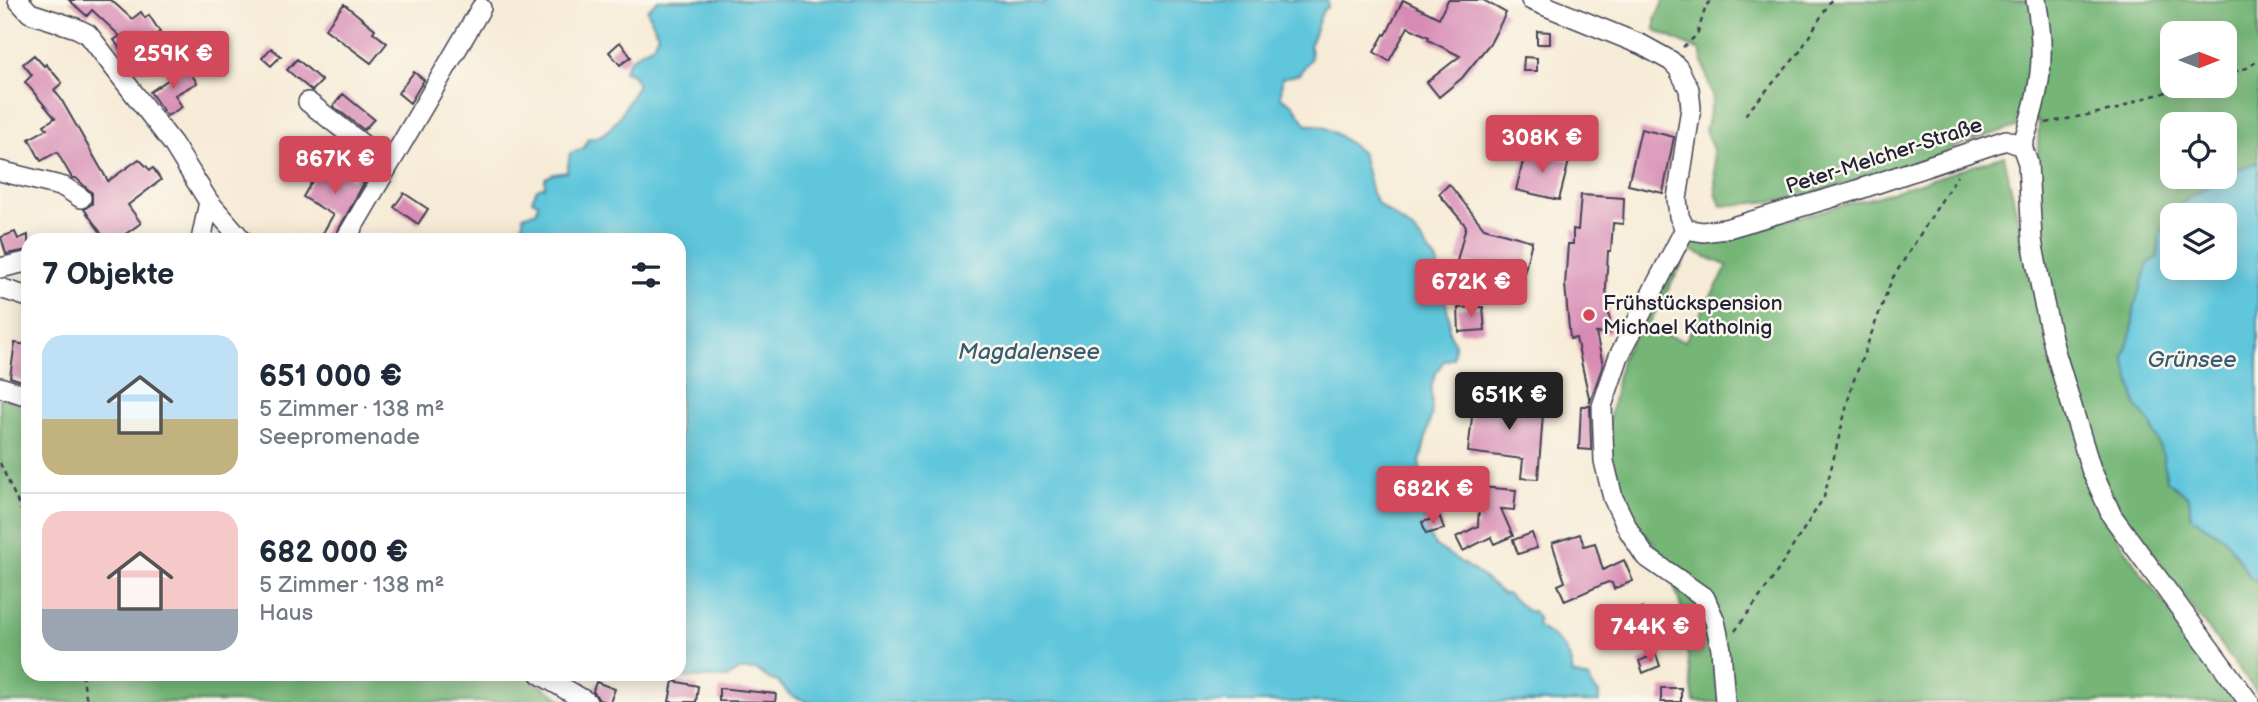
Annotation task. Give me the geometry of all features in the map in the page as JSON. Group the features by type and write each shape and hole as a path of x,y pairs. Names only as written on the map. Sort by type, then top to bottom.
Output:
{"street":[{"path":"19,0 30,13 88,34 173,144 209,202 236,233"},
{"path":"1531,0 1642,45 1671,61 1678,68 1689,89 1691,107 1677,199 1679,216 1685,229 1616,366 1602,406 1604,461 1613,498 1629,531 1646,556 1705,598 1715,621 1721,649 1725,702"},
{"path":"2036,0 2042,44 2038,96 2022,146 2028,163 2032,240 2059,363 2091,469 2112,516 2249,702"},
{"path":"349,233 481,8"},
{"path":"308,102 389,165"},
{"name":"Peter-Melcher-Straße","path":"1685,229 1703,232 1725,229 1854,191 2006,140 2022,146"},
{"path":"0,171 64,187 81,198"},
{"path":"202,233 209,202"},
{"path":"0,268 21,263"},
{"path":"0,288 21,296"},
{"path":"0,387 21,394"},
{"path":"552,681 587,702"}],"path":[{"path":"1671,61 1697,35 1706,6 1711,0"},
{"path":"1745,116 1800,53 1831,0"},
{"path":"2237,71 2250,67 2258,59"},
{"path":"2029,126 2118,109 2160,94"},
{"path":"1721,649 1770,583 1824,497 1852,384 1892,279 1972,153"},
{"path":"0,463 21,510"},
{"path":"83,681 87,702"}],"green space":[{"path":"1664,0 2258,0 2258,162 2237,171 2237,112 2160,112 2160,189 2204,189 2182,203 2160,203 2158,257 2135,304 2132,330 2124,357 2137,407 2151,424 2163,455 2167,481 2189,497 2191,517 2225,538 2252,580 2258,581 2258,694 2133,530 2103,478 2071,380 2048,283 2036,201 2039,120 1967,142 1927,160 1795,199 1721,206 1716,192 1713,150 1705,130 1713,99 1700,51 1655,30 1655,19"},
{"path":"2004,156 2035,296 2111,527 2141,573 2240,702 1694,702 1681,607 1665,558 1622,506 1606,438 1621,359 1691,232 1794,218 1879,196","holes":["1690,250 1728,266 1685,341 1646,329"]},
{"path":"0,397 21,403 21,681 534,681 566,702 0,702"}],"water":[{"name":"Magdalensee","path":"658,0 990,0 1042,3 1048,0 1328,0 1328,7 1323,10 1310,45 1311,58 1299,74 1282,78 1281,97 1293,105 1307,125 1329,130 1362,153 1372,193 1378,204 1415,232 1437,262 1449,317 1449,332 1455,344 1453,358 1444,361 1436,372 1431,388 1432,412 1420,462 1421,504 1429,536 1436,546 1479,574 1503,594 1508,594 1527,611 1533,611 1538,618 1537,626 1557,640 1566,651 1573,674 1590,679 1591,686 1599,693 1599,702 808,702 790,695 778,682 757,670 738,670 727,678 686,677 686,233 522,233 523,216 537,211 538,203 532,200 537,189 545,186 545,178 567,172 570,153 582,149 588,138 605,133 624,109 638,84 631,73 624,71 628,62 652,46 658,34 647,10"},
{"name":"Grünsee","path":"2258,162 2258,581 2252,580 2225,538 2191,517 2189,497 2167,481 2163,455 2151,424 2137,407 2124,357 2132,330 2135,304 2148,264 2158,257 2160,232 2160,280 2237,280 2237,203 2182,203 2203,189 2237,189 2237,171"}],"building":[{"path":"69,0 111,0 132,19 141,12 145,18 149,15 160,32 157,34 161,40 130,63 114,40 120,36 92,10 87,16"},
{"path":"1403,0 1439,18 1448,0 1483,0 1506,13 1491,42 1462,78 1439,97 1427,82 1460,56 1408,27 1389,61 1374,52 1384,34 1386,35"},
{"path":"344,4 375,29 373,32 387,43 371,63 325,29"},
{"path":"1537,31 1550,32 1550,44 1537,44"},
{"path":"620,42 631,57 620,65 609,52"},
{"path":"271,48 281,56 271,66 262,58"},
{"path":"34,55 44,66 46,64 62,83 54,90 108,181 139,159 150,170 153,168 161,180 128,205 141,223 127,233 101,233 84,209 92,204 92,193 76,178 72,178 57,152 41,161 29,139 47,129 44,125 55,118 25,82 32,75 23,64"},
{"path":"1524,57 1537,58 1537,71 1523,71"},
{"path":"297,59 322,81 312,91 287,70"},
{"path":"187,67 197,83 175,95 182,107 167,116 150,92"},
{"path":"414,72 424,80 410,103 398,93"},
{"path":"343,94 374,119 364,130 333,106"},
{"path":"1641,129 1674,137 1663,193 1628,185"},
{"path":"1526,149 1569,161 1559,200 1516,190"},
{"path":"360,166 370,172 337,233 323,233 333,215 303,197 318,171 326,176 331,167 353,180"},
{"path":"1449,184 1484,228 1532,241 1522,282 1478,271 1479,265 1457,261 1466,226 1439,194"},
{"path":"404,193 428,209 418,224 394,207"},
{"path":"1581,195 1624,198 1623,224 1613,223 1611,251 1608,251 1606,288 1611,332 1596,333 1603,365 1590,402 1576,338 1570,339 1565,285 1568,244 1573,244 1573,229 1578,230"},
{"path":"15,232 18,239 21,238 21,251 6,254 1,237"},
{"path":"1483,307 1485,330 1459,332 1458,308"},
{"path":"15,343 21,344 21,381 10,377"},
{"path":"1523,399 1544,401 1538,479 1521,478 1523,459 1468,452 1474,400 1523,406"},
{"path":"1581,406 1590,406 1591,450 1579,449"},
{"path":"1480,487 1516,490 1514,510 1501,509 1513,536 1494,544 1491,537 1463,551 1456,537 1478,526"},
{"path":"1440,517 1444,529 1426,534 1422,522"},
{"path":"1532,533 1537,548 1518,554 1513,540"},
{"path":"1580,534 1584,546 1595,543 1603,570 1624,560 1633,581 1614,589 1612,583 1608,582 1565,601 1558,585 1565,582 1552,543"},
{"path":"1642,608 1650,629 1628,637 1620,616"},
{"path":"1656,654 1660,666 1643,673 1639,661"},
{"path":"673,681 698,686 696,702 669,702"},
{"path":"596,682 615,689 610,702 599,700 593,691"},
{"path":"719,688 776,694 775,702 719,701"},
{"path":"1661,688 1681,688 1681,702 1661,702"}],"place":[{"name":"Frühstückspension Michael Katholnig","path":"1589,315"}]}
